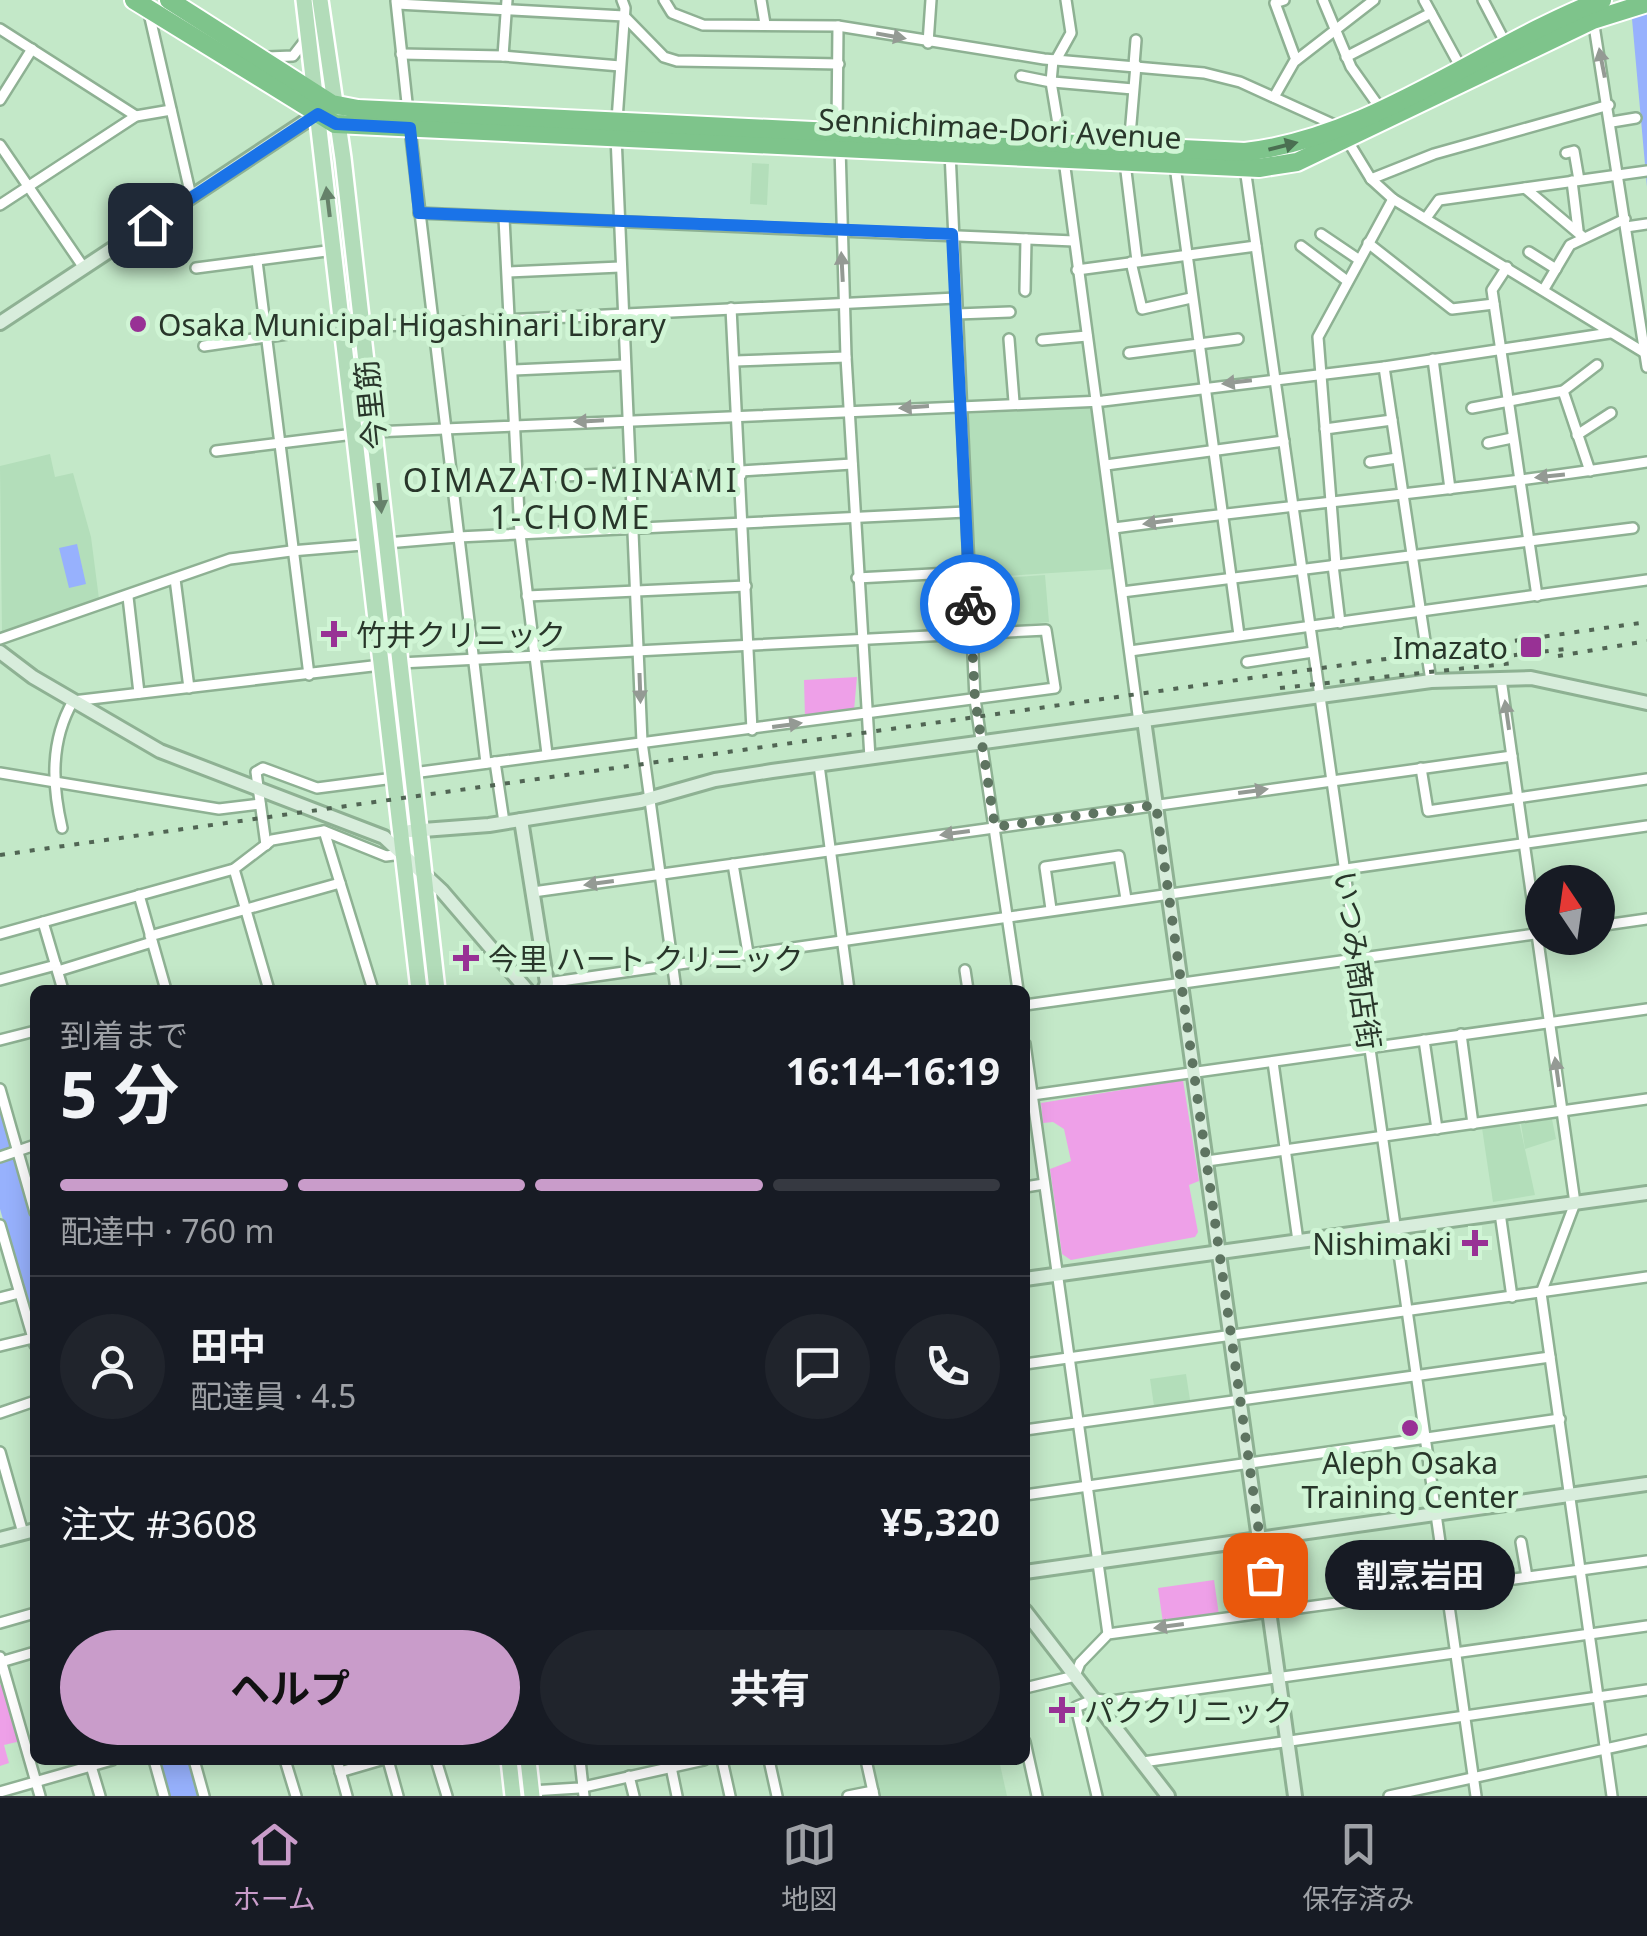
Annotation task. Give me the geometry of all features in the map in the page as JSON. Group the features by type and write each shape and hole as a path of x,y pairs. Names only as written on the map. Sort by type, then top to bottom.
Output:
{"highway":[{"path":"170,0 255,54 322,104"},
{"name":"Sennichimae-Dori Avenue","path":"1127,155 1174,166 1245,168 1297,162 1380,108 1594,6 1627,9 1647,3"},
{"path":"141,4 322,104"},
{"name":"Sennichimae-Dori Avenue","path":"322,104 336,124 409,120 1127,155 1245,152 1343,134 1594,6"},
{"name":"Sennichimae-Dori Avenue","path":"322,104 409,120"},
{"name":"Sennichimae-Dori Avenue","path":"838,139 950,152 1062,152"}],"main road":[{"name":"今里筋","path":"304,0 322,104"},
{"name":"今里筋","path":"320,0 322,104 334,250 418,985"},
{"name":"今里筋","path":"336,124 437,985"},
{"path":"509,1765 509,1795"},
{"path":"529,1765 532,1794"}],"street":[{"path":"622,0 616,130 617,220 642,742 675,985"},
{"path":"664,0 672,13 687,22 838,26 928,44 1204,73 1274,96 1343,134 1371,179 1394,200 1544,289 1620,339 1646,362"},
{"path":"761,0 765,24"},
{"path":"928,44 930,0"},
{"path":"1066,0 1070,33 1054,60 1052,82 1076,270 1138,714 1144,720 1296,1796"},
{"path":"1284,0 1275,3 1296,60"},
{"path":"1324,0 1346,57 1380,108"},
{"path":"1274,96 1296,60 1374,0"},
{"path":"1424,0 1461,69"},
{"path":"1483,0 1507,46"},
{"path":"504,822 490,762 458,537 396,2 506,5 624,16 664,57 677,61 839,64"},
{"path":"141,4 191,196"},
{"path":"503,56 506,5"},
{"path":"1594,6 1646,362"},
{"path":"1346,57 1431,13"},
{"path":"838,26 840,230 870,758"},
{"path":"0,29 136,116"},
{"path":"255,54 290,58 303,47 308,33"},
{"path":"1136,40 1127,155 1134,262 1142,309 1191,298"},
{"path":"0,100 32,49"},
{"path":"400,54 503,56 620,66"},
{"path":"1021,76 1134,89"},
{"path":"0,323 322,104"},
{"path":"1371,179 1434,154 1610,105"},
{"path":"0,205 136,116 171,110"},
{"path":"1612,122 1636,118"},
{"path":"0,145 84,268"},
{"path":"950,152 975,699 1017,985"},
{"path":"1566,152 1574,152 1581,234"},
{"path":"1174,166 1239,635"},
{"name":"いつみ商店街","path":"1245,168 1476,1796"},
{"path":"1426,218 1439,200 1645,171"},
{"path":"1526,188 1581,234"},
{"path":"1340,623 1318,337 1346,280 1394,200"},
{"path":"419,213 1074,241"},
{"path":"504,218 520,534 547,754"},
{"path":"1544,289 1581,234 1626,223 1647,224"},
{"path":"1321,234 1358,259"},
{"path":"1025,291 1026,239"},
{"path":"1368,243 1452,309 1494,304"},
{"path":"1076,270 1256,246"},
{"path":"1301,246 1346,280"},
{"path":"196,268 334,250"},
{"path":"1528,252 1556,269"},
{"path":"257,261 291,551 310,675"},
{"path":"1507,266 1492,290 1537,596"},
{"path":"508,272 620,268"},
{"path":"362,327 956,298"},
{"path":"732,308 752,730"},
{"path":"957,314 1010,312"},
{"path":"204,346 343,326"},
{"path":"373,432 1096,399 1384,367 1610,333"},
{"path":"1042,340 1087,336"},
{"path":"1620,339 1645,336"},
{"path":"1010,339 1014,402"},
{"path":"1129,354 1238,339"},
{"path":"735,362 846,356"},
{"path":"1432,359 1450,489"},
{"path":"514,370 625,365"},
{"path":"1472,408 1562,391 1596,365"},
{"path":"1384,367 1431,681"},
{"path":"1562,391 1590,472"},
{"path":"1577,435 1610,413"},
{"path":"1325,429 1392,420"},
{"path":"216,451 354,434"},
{"path":"1488,443 1512,438"},
{"path":"1106,465 1284,440"},
{"path":"1370,462 1397,458"},
{"path":"1114,528 1293,503 1403,496 1647,462"},
{"path":"518,478 741,473 852,464"},
{"path":"0,640 230,559 366,542 966,512"},
{"path":"1122,592 1633,528"},
{"path":"857,578 969,572"},
{"path":"175,579 189,688"},
{"path":"1130,651 1647,580"},
{"path":"527,596 746,586"},
{"path":"128,597 139,692"},
{"path":"400,663 476,656 972,637 1046,630 1055,688 412,773"},
{"path":"0,652 73,701 160,751 384,837 423,871 522,985"},
{"path":"1247,662 1313,652"},
{"path":"62,828 51,782 64,715 73,701 381,665"},
{"path":"399,825 419,833 522,820 650,797 715,780 1431,681 1531,678 1647,703"},
{"path":"1501,679 1529,865"},
{"path":"533,892 1512,756"},
{"path":"819,766 848,985"},
{"path":"266,844 256,772 262,768 317,788 394,778"},
{"path":"1422,768 1428,811 1647,779"},
{"path":"0,773 219,809 260,804"},
{"path":"522,820 545,985"},
{"path":"551,985 672,963 1647,826"},
{"path":"0,934 234,869 266,844 324,831 386,856 402,854"},
{"path":"324,831 371,985"},
{"path":"1051,909 1046,867 1119,856 1126,899"},
{"path":"733,864 748,952"},
{"path":"234,869 268,985"},
{"path":"0,980 57,968 340,883"},
{"path":"138,895 163,985"},
{"path":"1615,924 1647,919"},
{"path":"43,922 62,985"},
{"path":"1030,1005 1525,936"},
{"path":"1542,955 1575,1203 1542,1293 1612,1796"},
{"path":"965,970 967,985"},
{"path":"1030,1096 1647,1010"},
{"path":"0,1040 30,1032"},
{"path":"1461,1034 1474,1124"},
{"path":"1424,1040 1436,1129"},
{"path":"1273,1062 1298,1241"},
{"path":"0,1089 30,1195"},
{"path":"1207,1161 1647,1099"},
{"path":"1030,1107 1108,1634"},
{"path":"0,1157 30,1147"},
{"path":"1030,1185 1044,1184"},
{"path":"1030,1279 1647,1193"},
{"path":"1500,1213 1512,1297"},
{"path":"0,1225 4,1254 30,1329"},
{"path":"1030,1363 1647,1277"},
{"path":"0,1298 19,1293"},
{"path":"0,1346 30,1342"},
{"path":"1030,1429 1550,1357"},
{"path":"0,1413 30,1402"},
{"path":"1030,1494 1560,1420"},
{"path":"0,1452 29,1532 0,1539"},
{"path":"1030,1571 1647,1484"},
{"path":"1521,1542 1527,1577"},
{"path":"1075,1676 1080,1663 1108,1634 1647,1561"},
{"path":"0,1623 30,1614"},
{"path":"1030,1618 1168,1796"},
{"path":"1097,1796 1076,1707 1094,1699 1111,1701 1647,1626"},
{"path":"30,1653 1,1660 3,1679 30,1763"},
{"path":"1030,1687 1075,1676"},
{"path":"1142,1762 1647,1690"},
{"path":"1389,1796 1647,1740"},
{"path":"1030,1764 1037,1796"},
{"path":"31,1765 40,1796"},
{"path":"0,1792 94,1765"},
{"path":"155,1765 164,1796"},
{"path":"195,1765 204,1796"},
{"path":"287,1765 296,1796"},
{"path":"338,1765 347,1796"},
{"path":"340,1772 366,1765"},
{"path":"387,1765 398,1796"},
{"path":"438,1765 447,1796"},
{"path":"581,1765 584,1791"},
{"path":"532,1794 584,1791 683,1765"},
{"path":"723,1765 730,1796"},
{"path":"770,1765 777,1796"},
{"path":"848,1796 873,1793 867,1765"},
{"path":"91,1766 100,1796"},
{"path":"671,1768 677,1796"},
{"path":"630,1776 634,1796"}],"shaded area":[{"path":"752,163 769,164 767,205 750,204"},
{"path":"1093,407 1114,569 974,578 966,414"},
{"path":"50,454 55,477 73,473 91,537 99,599 2,633 0,466"},
{"path":"1045,575 1049,622 983,628 977,621 974,580"},
{"path":"857,677 854,710 805,718 804,680"},
{"path":"1183,1080 1199,1181 1189,1185 1198,1232 1195,1237 1071,1260 1062,1254 1050,1169 1071,1161 1064,1129 1053,1122 1043,1123 1041,1103"},
{"path":"1552,1119 1556,1139 1525,1149 1521,1124"},
{"path":"1519,1122 1535,1195 1493,1202 1482,1128"},
{"path":"1186,1374 1190,1400 1154,1406 1150,1379"},
{"path":"1214,1580 1219,1615 1163,1623 1158,1588"},
{"path":"5,1683 21,1741 4,1745 9,1763 0,1766 0,1685"},
{"path":"873,1765 1000,1765 1007,1796 880,1796"}],"water":[{"path":"1629,0 1647,0 1647,187 1632,19"},
{"path":"77,544 86,584 69,588 59,548"},
{"path":"0,1102 30,1207 30,1314 0,1209"},
{"path":"160,1765 191,1765 200,1796 169,1796"}],"railway":[{"path":"0,855 1647,622"},
{"path":"1558,656 1647,641"},
{"path":"1499,657 1573,648"},
{"path":"1280,688 1514,663"}],"way so far":[{"path":"970,604 975,699 995,827 1156,805 1265,1575"}],"place":[{"name":"Osaka Municipal Higashinari Library","path":"138,324"},
{"name":"竹井クリニック","path":"334,634"},
{"name":"Imazato","path":"1531,647"},
{"name":"今里 ハート クリニック","path":"466,958"},
{"name":"Nishimaki","path":"1475,1243"},
{"name":"Aleph Osaka Training Center","path":"1410,1428"},
{"name":"割烹岩田","path":"1265,1575"},
{"name":"パククリニック","path":"1062,1710"}],"district":[{"name":"OIMAZATO-MINAMI 1-CHOME","path":"571,498"}],"route":[{"path":"150,225 288,130 318,114 336,124 410,128 419,213 952,234 970,604"}]}
